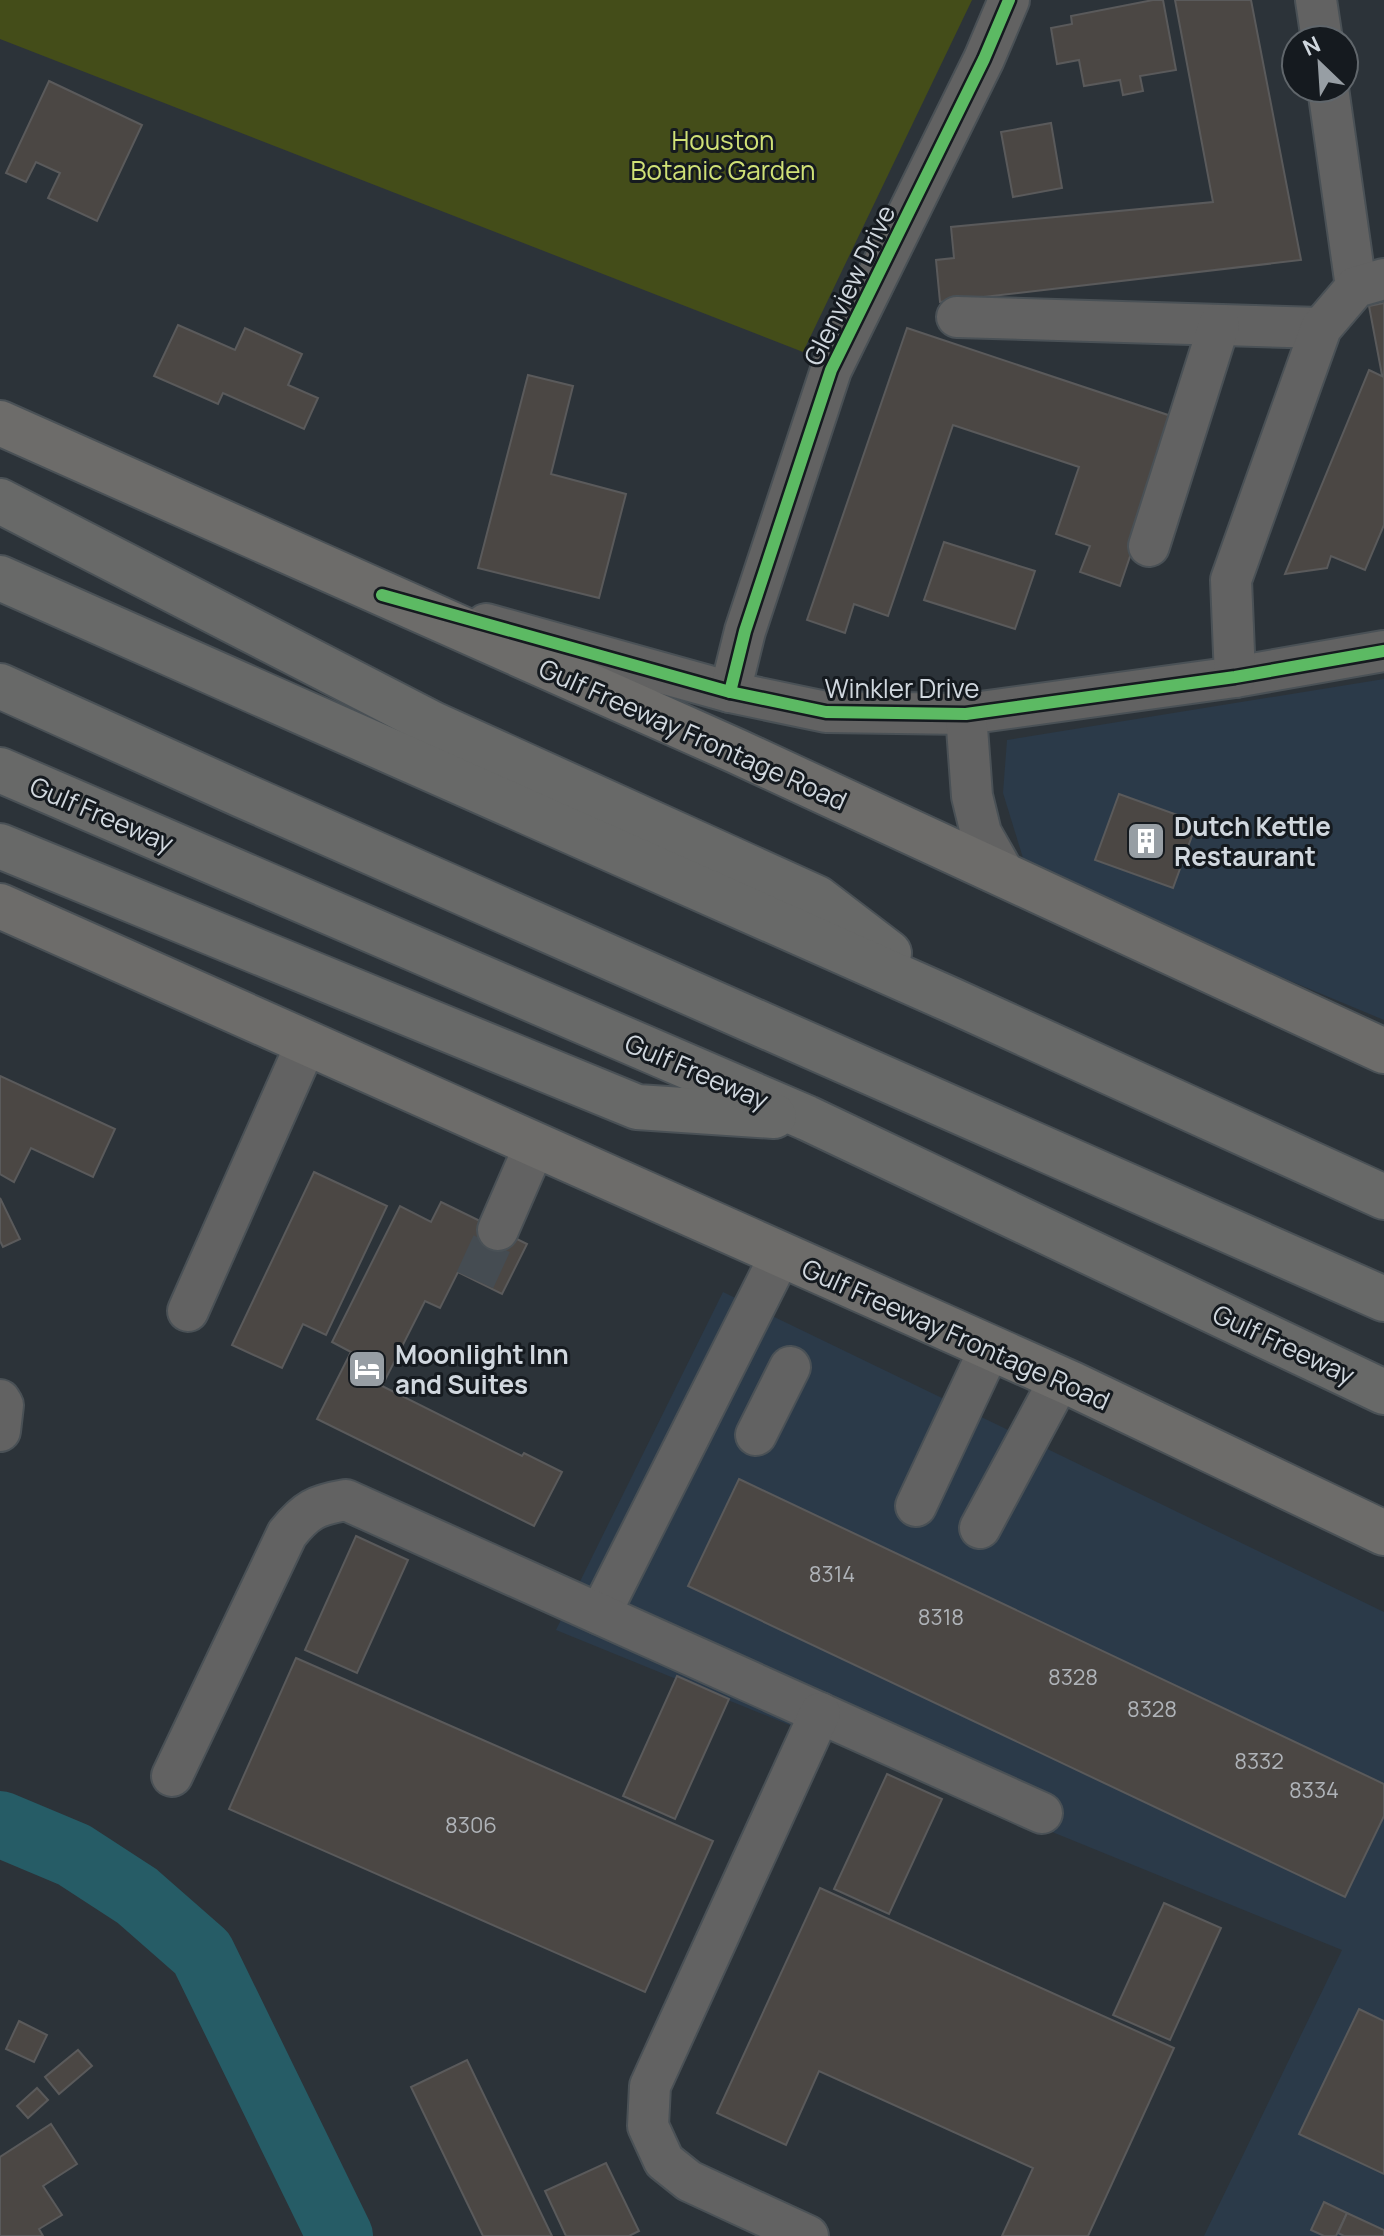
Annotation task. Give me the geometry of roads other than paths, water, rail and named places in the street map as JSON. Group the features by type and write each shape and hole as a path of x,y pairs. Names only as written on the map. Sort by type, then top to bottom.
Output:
{"highway":[{"path":"0,501 433,724 817,898 949,999"},
{"path":"0,578 949,999 1384,1197"},
{"path":"0,686 1384,1299"},
{"name":"Gulf Freeway","path":"0,770 807,1118 1384,1392"},
{"path":"0,846 637,1107 807,1118"}],"main road":[{"name":"Gulf Freeway Frontage Road","path":"0,423 736,751 1384,1051"},
{"name":"Gulf Freeway Frontage Road","path":"0,906 1060,1379 1384,1533"}],"street":[{"name":"Glenview Drive","path":"730,692 745,631 831,370 984,59 1009,0"},
{"path":"1316,0 1320,24"},
{"path":"1235,677 1231,580 1321,328 1370,283 1331,104"},
{"path":"957,317 1321,328"},
{"path":"1149,546 1219,325"},
{"name":"Winkler Drive","path":"382,595 730,692 826,712 966,714 1235,677 1384,651"},
{"path":"966,714 972,796 981,833 1006,877"},
{"path":"188,1311 307,1042"},
{"path":"498,1230 535,1145"},
{"path":"600,1614 780,1256"},
{"path":"916,1506 990,1348"},
{"path":"756,1435 790,1367"},
{"path":"980,1528 1060,1379"},
{"path":"0,1400 3,1405 0,1431"},
{"path":"172,1776 287,1534 301,1516 319,1505 346,1500 1042,1813"},
{"path":"808,2236 689,2181 664,2161 648,2126 650,2086 820,1713"}],"waterway":[{"path":"0,1824 74,1855 137,1896 202,1953 340,2236"}],"tunnel":[{"path":"475,1280 498,1230"}],"place":[{"name":"Dutch Kettle Restaurant","path":"1146,841"},
{"name":"Moonlight Inn and Suites","path":"367,1369"}],"park label":[{"name":"Houston Botanic Garden","path":"723,155"}]}
